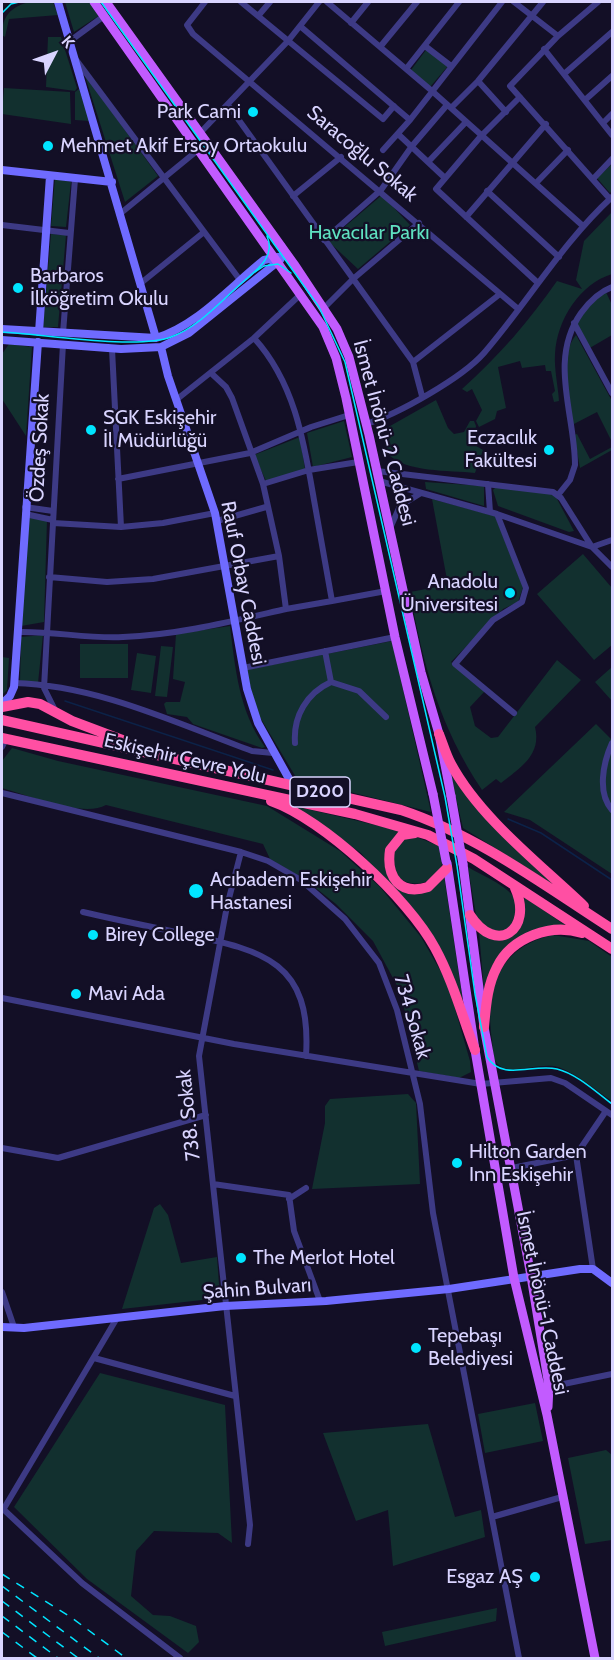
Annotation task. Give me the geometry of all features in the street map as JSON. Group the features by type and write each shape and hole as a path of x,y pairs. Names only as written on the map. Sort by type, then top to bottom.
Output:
{"highway":[{"path":"2,705 28,702 40,704 61,716 126,742 143,752"},
{"name":"Eskişehir Çevre Yolu","path":"2,720 401,810 435,822 474,842 612,929"},
{"path":"439,734 450,763 478,800 517,843 602,922"},
{"name":"Eskişehir Çevre Yolu","path":"3,741 355,814 419,832 474,859 612,949"},
{"path":"245,792 278,803 324,832 370,869 398,898 421,927 442,962 475,1050"},
{"path":"419,832 402,835 396,841 390,850 390,874 407,889 420,890 438,880 447,864"},
{"path":"470,915 478,927 489,935 507,934 517,926 522,911 515,887"},
{"path":"484,1027 488,993 497,966 520,942 534,934 552,929 574,930 593,936"}],"main road":[{"name":"İsmet İnönü-2 Caddesi","path":"94,2 198,150 279,259 323,327 336,358 395,637 434,794 447,864"},
{"name":"İsmet İnönü-2 Caddesi","path":"106,2 325,308 348,357 366,423 421,672 439,734 463,864"},
{"name":"İsmet İnönü-1 Caddesi","path":"447,864 475,1050 514,1278 547,1415"},
{"name":"İsmet İnönü-1 Caddesi","path":"463,864 484,1027 512,1168 549,1387 547,1415"},
{"path":"547,1415 595,1659"}],"street":[{"path":"58,2 156,338"},
{"name":"Saracoğlu Sokak","path":"205,2 187,25 193,33 381,190 517,308"},
{"path":"241,2 383,119 394,106"},
{"path":"258,16 270,2"},
{"path":"200,133 251,82 319,2"},
{"path":"327,2 432,91 583,226"},
{"path":"351,23 368,2"},
{"path":"380,47 417,2"},
{"path":"406,69 459,2"},
{"path":"383,150 410,120 502,2"},
{"path":"514,2 558,36"},
{"path":"324,240 381,190 412,146 449,107 478,81 543,2"},
{"path":"366,423 422,396 463,372 483,354 583,226 611,198 510,86 544,49 598,2"},
{"path":"70,41 104,16"},
{"path":"300,26 410,120"},
{"path":"564,74 612,32"},
{"path":"425,46 451,66"},
{"path":"544,49 612,135"},
{"path":"75,58 240,280"},
{"path":"585,100 612,76"},
{"path":"478,81 506,112"},
{"path":"520,97 481,136 436,189 538,283"},
{"path":"228,105 413,362 422,396"},
{"path":"603,123 612,114"},
{"path":"429,161 466,122"},
{"path":"466,217 546,124"},
{"path":"398,134 445,178"},
{"path":"121,213 163,176 198,150"},
{"path":"536,183 568,150"},
{"path":"293,196 341,157"},
{"path":"593,179 612,159"},
{"path":"2,170 112,183"},
{"path":"39,332 50,176"},
{"path":"63,333 75,179"},
{"path":"487,191 559,257"},
{"path":"325,308 353,279 419,223"},
{"path":"2,225 69,233"},
{"path":"141,283 204,232"},
{"path":"2,329 156,338 172,333 189,322 261,262 267,254 265,242"},
{"path":"2,340 112,349 161,347 189,333 279,259 282,247"},
{"path":"261,262 279,259 294,264"},
{"path":"251,282 275,272 282,272 292,281"},
{"path":"558,495 570,480 574,465 563,369 567,340 574,323 594,299 612,287"},
{"path":"176,400 254,338 302,294"},
{"path":"413,362 500,294"},
{"path":"574,323 612,393"},
{"path":"254,338 270,357 293,403 302,432 332,601"},
{"path":"2,705 10,696 14,683 38,342"},
{"name":"Özdeş Sokak","path":"63,345 53,522 121,527 216,517 266,507"},
{"name":"Rauf Orbay Caddesi","path":"161,347 176,400 216,517 233,621 258,723 293,786"},
{"path":"112,349 121,527"},
{"path":"211,373 226,387 232,398 263,484 266,507 279,556 286,609"},
{"path":"118,479 250,453 349,415"},
{"path":"263,484 309,470 358,462"},
{"path":"377,471 548,490 558,495 592,548 612,567"},
{"path":"379,481 497,514 592,548 612,540"},
{"path":"488,484 490,512"},
{"path":"390,529 400,506 422,493"},
{"path":"25,511 53,511"},
{"path":"25,511 53,522 48,578 49,631 44,684 46,695 61,716"},
{"path":"497,514 526,588 525,594 520,604 493,620 455,664 514,713"},
{"path":"48,578 125,581 279,556"},
{"path":"18,632 49,631 122,637 233,621 386,591"},
{"path":"243,668 395,637"},
{"path":"324,651 331,682"},
{"path":"295,743 295,727 300,713 315,692 331,682 359,691 386,717"},
{"path":"14,683 44,684 88,693 252,751 273,753"},
{"path":"612,742 602,787 603,796 612,810"},
{"name":"734 Sokak","path":"2,793 241,852 268,861 301,880 345,919 362,938 379,963 398,1010 420,1104 433,1213 519,1659"},
{"name":"738. Sokak","path":"241,852 220,941 199,1056 250,1525 248,1544"},
{"path":"83,912 220,941 254,950 269,958 285,972 305,1015 306,1056"},
{"path":"2,998 204,1038 481,1084 535,1077 551,1078 565,1083 612,1115"},
{"path":"606,1111 576,1155 593,1269 612,1283"},
{"path":"2,1148 58,1158 206,1115"},
{"path":"512,1168 576,1155"},
{"path":"213,1184 289,1196 294,1231 320,1301"},
{"path":"289,1199 306,1188"},
{"name":"Şahin Bulvarı","path":"2,1327 117,1318 225,1306 320,1301 448,1289 561,1271 593,1269"},
{"path":"2,1292 14,1327"},
{"path":"117,1318 2,1509 82,1583 180,1659"},
{"path":"94,1358 235,1396"},
{"path":"549,1387 612,1374"},
{"path":"492,1517 562,1497"}],"green space":[{"path":"29,2 53,2 58,15 9,19 5,37 2,35 2,28 9,13"},
{"path":"65,2 90,2 100,15 74,32"},
{"path":"48,37 61,37 77,88 75,91 46,87"},
{"path":"426,50 448,66 430,87 411,70"},
{"path":"84,73 158,176 125,202"},
{"path":"4,88 70,92 71,124 2,114"},
{"path":"79,89 90,121 75,120 75,92"},
{"path":"612,164 612,190 610,193 597,178"},
{"path":"55,178 71,182 66,227 51,226"},
{"name":"Havacılar Parkı","path":"382,195 410,225 358,269 328,241"},
{"path":"612,212 612,274 600,279 580,294 560,328 555,360 559,401 554,402 552,394 555,391 551,371 546,371 545,365 522,368 520,361 498,367 506,408 497,411 495,419 479,427 476,421 482,410 472,389 467,392 462,389 513,338 557,281 582,289 576,280 584,241"},
{"path":"51,234 66,235 58,327 43,327"},
{"path":"605,290 612,305 612,335 588,349 574,323"},
{"path":"576,335 612,401 612,442 597,412 572,425 567,365 571,343"},
{"path":"9,344 32,347 26,436 2,399 2,354"},
{"path":"436,400 448,428 454,434 464,432 470,421 474,421 476,426 473,444 483,450 475,473 416,467 405,464 387,453 383,430"},
{"path":"344,421 352,457 313,467 307,433"},
{"path":"577,434 590,459 612,447 612,450 580,468 574,435"},
{"path":"300,437 305,469 267,483 254,455"},
{"path":"425,482 484,486 484,506 426,489"},
{"path":"497,486 545,491 556,497 574,531 569,532 498,506 493,490"},
{"path":"432,499 495,516 523,587 518,602 503,609 451,662 485,691 470,707 475,726 491,738 498,737 557,660 581,680 535,727 535,745 528,760 501,783 496,779 482,790 455,743 435,695 427,671 410,592 448,585"},
{"path":"27,516 47,520 44,622 21,626"},
{"path":"583,554 612,588 612,645 594,660 537,594"},
{"path":"230,626 240,689 249,719 265,747 262,748 193,724 187,717 167,714 164,704 180,702 185,682 173,679 176,634"},
{"path":"43,635 38,683 20,682 21,637"},
{"path":"392,641 431,812 297,779 258,714 246,670"},
{"path":"80,644 128,644 128,678 80,678"},
{"path":"161,646 173,647 167,697 155,696"},
{"path":"137,653 156,656 151,693 131,690"},
{"path":"2,657 9,658 7,690 2,695"},
{"path":"612,667 612,701 595,682"},
{"path":"596,724 612,740 612,874 530,820 504,812"},
{"path":"12,748 58,761 267,806 340,851 380,887 421,937 448,984 470,1061 471,1072 459,1078 419,1071 400,991 373,941 336,904 303,878 270,859 263,844 106,805 84,809 70,807 2,788 2,761"},
{"path":"449,769 554,885 463,828"},
{"path":"294,806 401,831 388,848 386,869 414,892 444,876 463,1001 399,896 361,853"},
{"path":"414,836 439,846 442,864 437,874 429,881 408,882 399,878 393,869 393,856 400,840"},
{"path":"468,867 500,885 515,898 518,913 509,930 491,932 477,921"},
{"path":"524,897 565,925 516,941 484,990 479,932 515,932 524,919"},
{"path":"553,935 589,941 612,957 612,1101 579,1078 558,1067 511,1069 500,1066 494,1058 490,1021 491,1003 500,972 508,960 520,949"},
{"path":"408,1094 416,1103 420,1184 312,1189 325,1123 325,1106 330,1099"},
{"path":"160,1204 168,1215 181,1263 217,1257 220,1298 122,1309 154,1208"},
{"path":"100,1373 225,1405 232,1543 218,1533 154,1531 136,1551 131,1596 153,1615 170,1616 196,1626 199,1642 188,1653 87,1579 14,1507"},
{"path":"535,1403 543,1441 485,1453 478,1414"},
{"path":"428,1424 455,1517 481,1510 485,1537 393,1566 388,1510 356,1521 323,1433"},
{"path":"606,1450 612,1455 612,1540 585,1544 568,1458"},
{"path":"497,1608 496,1621 385,1646 382,1632"}],"waterway":[{"path":"65,701 273,770"},
{"path":"508,819 541,833 612,880"}],"tram line":[{"path":"2,13 11,4 19,2"},
{"path":"101,2 319,307 345,362 445,797 487,1057 501,1069 548,1068 564,1071 612,1104"},
{"path":"2,332 113,342 156,341 171,337 201,320 260,267 269,250 267,236"},
{"path":"255,272 264,266 278,264 291,273"}],"railway":[{"path":"2,1574 72,1618 126,1658"},
{"path":"2,1586 99,1658"},
{"path":"2,1601 78,1658"},
{"path":"2,1616 58,1658"},
{"path":"2,1632 37,1658"}],"place":[{"name":"Park Cami","path":"253,112"},
{"name":"Mehmet Akif Ersoy Ortaokulu","path":"48,146"},
{"name":"Barbaros İlköğretim Okulu","path":"18,288"},
{"name":"SGK Eskişehir İl Müdürlüğü","path":"91,430"},
{"name":"Eczacılık Fakültesi","path":"549,450"},
{"name":"Anadolu Üniversitesi","path":"510,593"},
{"name":"Acıbadem Eskişehir Hastanesi","path":"196,891"},
{"name":"Birey College","path":"93,935"},
{"name":"Mavi Ada","path":"76,994"},
{"name":"Hilton Garden Inn Eskişehir","path":"457,1163"},
{"name":"The Merlot Hotel","path":"241,1258"},
{"name":"Tepebaşı Belediyesi","path":"416,1348"},
{"name":"Esgaz AŞ","path":"535,1577"}]}
